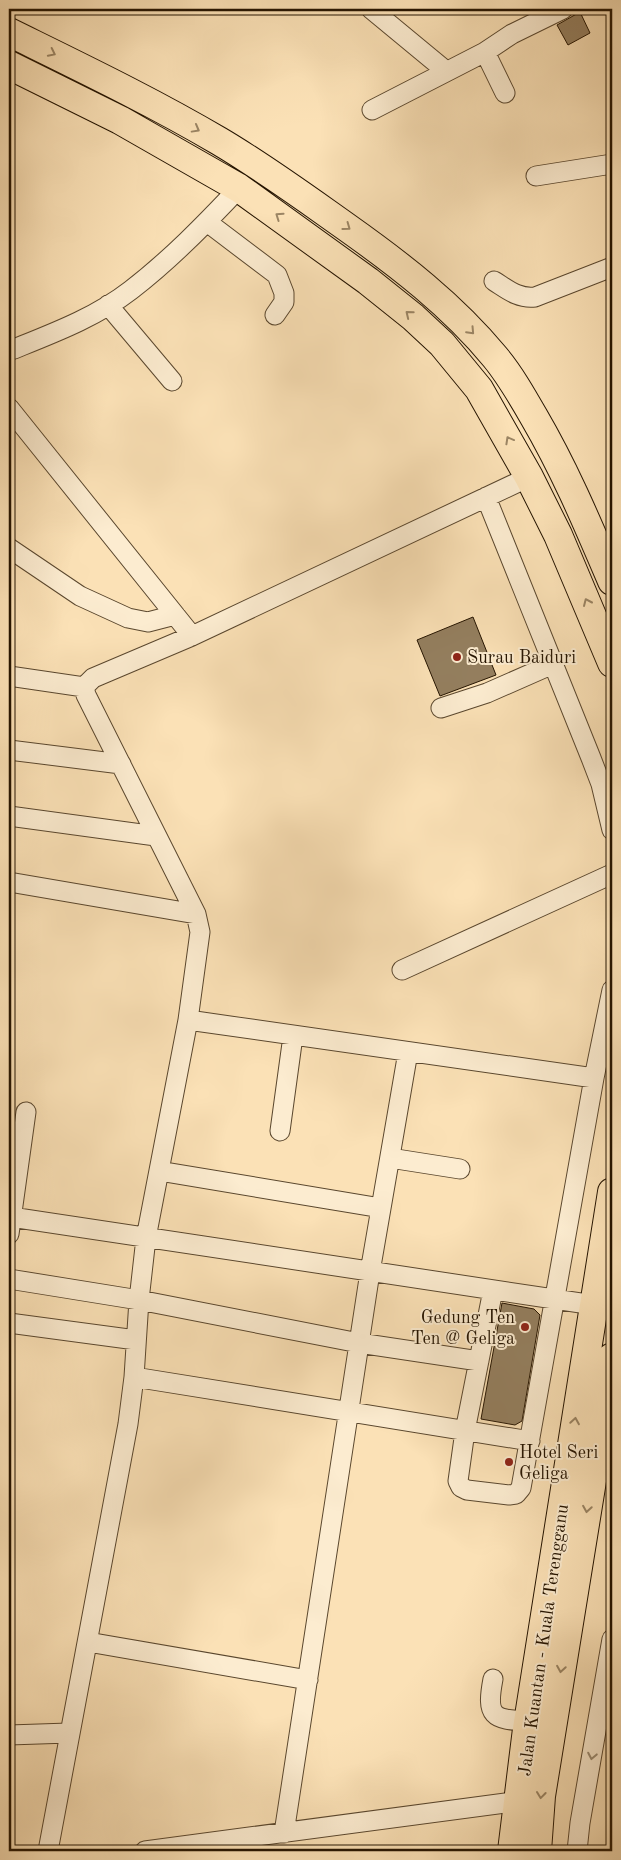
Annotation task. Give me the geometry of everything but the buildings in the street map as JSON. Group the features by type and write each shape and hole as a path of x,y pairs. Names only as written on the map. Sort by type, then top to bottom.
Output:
{"highway":[{"path":"9,32 127,90 220,142 303,196 382,252 441,300 496,358 520,392 546,436 572,488 612,581"},
{"path":"9,65 120,120 239,188 368,281 414,317 442,344 479,389 529,477 558,535 612,663"},
{"name":"Jalan Kuantan - Kuala Terengganu","path":"537,1851 542,1786 604,1373 594,1305 612,1192"},
{"name":"Jalan Kuantan - Kuala Terengganu","path":"512,1851 520,1801 528,1721 604,1373"}],"street":[{"path":"371,9 446,71"},
{"path":"372,110 485,52 512,34 563,9"},
{"path":"485,52 505,93"},
{"path":"536,176 612,164"},
{"path":"9,350 56,333 108,305 130,290 207,222 239,188"},
{"path":"207,222 277,276 284,293 284,302 275,314"},
{"path":"494,281 516,295 526,298 535,297 612,267"},
{"path":"108,305 172,381"},
{"path":"9,408 192,636"},
{"path":"84,687 93,678 192,636 529,477"},
{"path":"486,497 601,784 612,830"},
{"path":"9,548 80,596 128,618 148,622 175,615"},
{"path":"441,708 487,693 553,664"},
{"path":"9,676 84,687"},
{"path":"48,1851 126,1433 134,1377 139,1300 146,1238 188,1020 200,932 196,914 86,695 84,687"},
{"path":"9,750 121,764"},
{"path":"9,816 156,836"},
{"path":"402,970 612,874"},
{"path":"9,882 196,914"},
{"path":"493,1290 458,1481 461,1487 466,1490 510,1495 516,1494 521,1488 594,1078 612,990"},
{"path":"188,1020 594,1078"},
{"path":"280,1131 293,1036"},
{"path":"284,1833 370,1272 408,1052"},
{"path":"26,1112 10,1226 146,1238 594,1305"},
{"path":"390,1158 460,1169"},
{"path":"160,1172 381,1208"},
{"path":"9,1279 139,1300 359,1343 479,1361"},
{"path":"9,1323 136,1340"},
{"path":"134,1377 530,1441"},
{"path":"577,1851 580,1823 605,1727 612,1638"},
{"path":"88,1642 308,1680"},
{"path":"493,1679 490,1695 491,1709 496,1717 508,1721 528,1721"},
{"path":"9,1735 69,1733"},
{"path":"145,1851 520,1801"}],"place":[{"name":"Surau Baiduri","path":"457,657"},
{"name":"Gedung Ten Ten @ Geliga","path":"525,1327"},
{"name":"Hotel Seri Geliga","path":"509,1462"}]}
